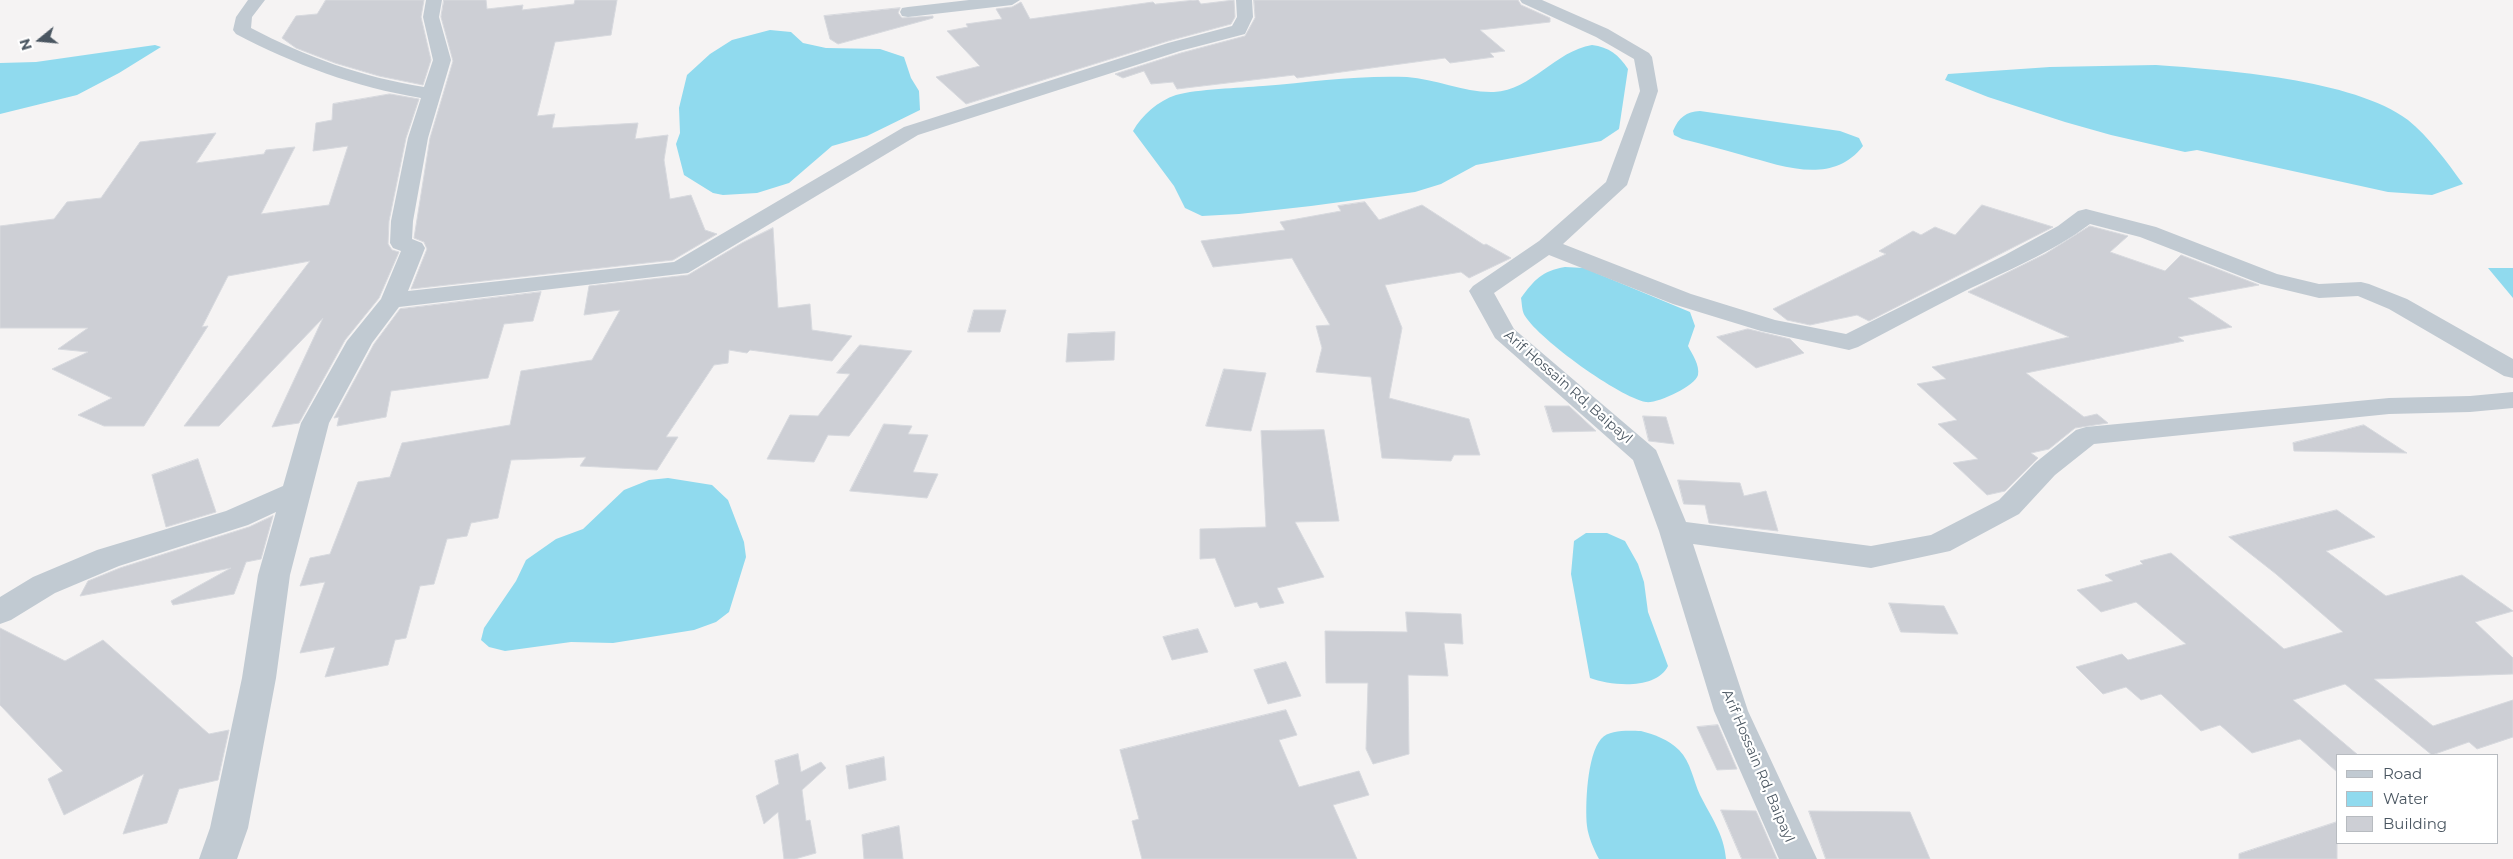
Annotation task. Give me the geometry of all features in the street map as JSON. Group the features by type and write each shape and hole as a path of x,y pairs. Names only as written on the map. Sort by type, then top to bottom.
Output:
{"street":[{"path":"257,0 244,17 242,30 274,48 329,72 387,87 432,94"},
{"path":"218,859 229,828 259,678 274,575 315,423 360,341 392,300 414,248 401,243 402,222 418,138 442,60 431,17 434,0"},
{"path":"908,12 1012,0"},
{"path":"392,300 429,298 680,268 911,130 1174,47 1239,30 1245,17 1244,0"},
{"name":"Arif Hossain Rd, Baipayl","path":"1528,0 1602,33 1644,57 1649,91 1616,186 1547,246 1481,291 1504,333 1646,456 1674,531 1731,711 1798,859"},
{"path":"1547,246 1682,299 1770,326 1849,342 2013,260 2066,231 2086,216 2148,232 2269,279 2318,291 2361,289 2398,304 2513,370"},
{"path":"1674,531 1871,557 1940,544 2009,506 2045,469 2086,436 2389,406 2470,404 2513,400"},
{"path":"0,612 44,585 108,558 237,518 298,491"}],"water":[{"path":"770,30 791,32 803,43 826,48 880,49 904,57 911,78 919,91 920,110 867,136 832,146 789,183 757,193 723,195 713,193 684,175 676,144 680,133 679,108 687,75 710,54 732,40"},
{"path":"155,45 161,47 119,73 77,95 0,114 0,63 36,62"},
{"path":"1592,45 1613,52 1628,69 1619,129 1601,141 1476,165 1441,184 1415,192 1311,206 1202,216 1185,208 1174,186 1133,131 1146,114 1163,101 1176,95 1207,90 1353,78 1407,77 1483,92 1508,90 1532,78 1566,55"},
{"path":"2156,65 2287,79 2355,95 2384,106 2408,120 2423,134 2463,184 2432,195 2388,192 2197,150 2185,152 2065,122 1988,97 1945,80 1948,74 2050,67"},
{"path":"1700,111 1840,131 1859,138 1863,146 1851,158 1837,166 1806,170 1790,168 1682,139 1674,135 1673,131 1680,119 1687,114"},
{"path":"1565,267 1584,268 1690,312 1695,326 1688,346 1698,367 1698,375 1695,379 1675,393 1658,400 1646,402 1618,390 1600,379 1546,339 1525,316 1521,298 1539,277 1550,271"},
{"path":"2488,268 2513,268 2513,298"},
{"path":"668,478 712,485 728,500 744,542 746,557 729,612 716,622 694,630 613,643 571,642 505,651 489,647 481,640 484,628 516,581 526,560 556,539 583,529 624,490 649,480"},
{"path":"1586,533 1607,533 1625,541 1638,564 1644,582 1648,612 1668,666 1662,674 1654,679 1633,684 1621,684 1590,678 1571,574 1574,541"},
{"path":"1620,731 1641,731 1666,740 1683,755 1700,795 1720,834 1726,859 1599,859 1587,826 1586,806 1590,768 1596,747 1601,739 1609,734"}],"building":[{"path":"326,0 424,0 421,17 431,60 423,85 379,76 335,63 296,48 282,38 296,16 317,14"},
{"path":"444,0 486,0 487,9 523,5 522,10 574,4 575,0 617,0 611,35 555,42 537,116 555,114 552,128 638,123 635,139 668,135 664,160 670,199 691,195 705,230 717,234 673,260 411,289 427,249 424,242 414,238 430,138 453,61 441,17"},
{"path":"1198,0 1201,4 1234,0 1235,17 1231,24 1168,41 966,104 936,77 980,66 947,31 968,27 966,24 1002,19 996,9 1012,7 1021,2 1030,19 1153,2 1155,4"},
{"path":"1254,0 1518,0 1521,5 1550,18 1550,22 1480,30 1505,51 1490,53 1494,57 1450,63 1445,58 1297,78 1294,75 1177,89 1173,82 1151,84 1144,71 1123,78 1115,74 1181,53 1245,36 1255,18"},
{"path":"900,8 898,13 902,18 933,16 933,18 838,44 830,39 824,16"},
{"path":"390,94 419,99 406,138 389,221 388,244 392,250 399,252 379,298 345,340 299,423 272,427 323,318 219,426 184,426 310,261 228,276 202,327 208,326 144,426 104,426 78,415 112,398 52,369 88,352 58,349 88,328 0,328 0,226 54,219 67,202 101,198 140,142 216,133 196,163 264,154 266,150 295,147 261,214 329,205 348,146 313,151 316,123 332,120 333,104"},
{"path":"1365,202 1379,220 1422,205 1484,245 1486,244 1511,258 1469,278 1461,272 1385,285 1402,328 1389,398 1469,419 1480,455 1454,455 1451,461 1382,458 1371,377 1316,372 1322,348 1316,326 1330,325 1292,258 1213,267 1201,241 1285,230 1280,222 1341,211 1338,206"},
{"path":"1982,205 2053,227 1869,321 1857,315 1810,325 1787,320 1773,309 1886,254 1879,251 1913,231 1921,235 1935,227 1955,235"},
{"path":"2090,226 2128,236 2110,252 2165,271 2181,255 2259,285 2188,298 2232,327 2178,337 2184,341 2026,373 2084,417 2097,414 2108,423 2075,428 2049,449 2031,453 2038,458 2005,491 1987,495 1953,463 1978,459 1938,424 1957,420 1917,384 1946,379 1932,367 2069,337 1968,292 2045,254"},
{"path":"773,228 778,308 810,304 812,330 852,336 832,361 750,350 747,353 729,350 728,363 714,365 666,437 678,437 657,470 580,466 586,457 511,460 498,518 471,523 467,536 447,539 434,584 420,586 406,638 395,640 388,665 325,677 335,647 300,653 325,582 300,586 310,558 330,554 358,482 390,477 402,443 510,425 521,371 592,360 620,310 584,315 589,286 688,275 742,243"},
{"path":"541,292 533,321 504,324 488,378 391,391 386,417 337,426 339,417 334,418 374,344 400,309"},
{"path":"974,310 1006,310 1000,332 968,332"},
{"path":"1748,329 1790,339 1804,353 1756,368 1717,337"},
{"path":"1115,332 1114,360 1066,362 1068,334"},
{"path":"860,345 912,351 849,436 828,435 814,462 767,459 790,415 818,416 850,374 837,373"},
{"path":"1224,369 1266,373 1251,431 1206,426"},
{"path":"1545,406 1569,406 1596,431 1553,432"},
{"path":"1643,416 1666,417 1674,444 1649,441"},
{"path":"884,424 912,426 908,434 928,435 913,472 938,474 927,498 850,491"},
{"path":"2364,425 2407,453 2294,451 2293,443"},
{"path":"1324,430 1339,521 1295,522 1324,577 1277,588 1284,603 1260,608 1257,602 1235,607 1215,558 1200,559 1200,529 1266,527 1261,431"},
{"path":"198,459 216,512 166,527 152,475"},
{"path":"1678,480 1740,483 1744,496 1766,491 1778,531 1709,523 1705,505 1684,504"},
{"path":"2337,510 2375,537 2326,551 2386,596 2462,575 2513,611 2475,622 2513,658 2513,674 2374,679 2433,726 2513,700 2513,737 2477,749 2469,742 2431,754 2345,684 2293,700 2357,754 2336,754 2336,771 2300,739 2252,753 2220,725 2201,731 2161,694 2141,700 2126,687 2103,694 2076,667 2122,654 2128,660 2186,644 2136,602 2101,612 2077,590 2113,581 2105,575 2143,564 2140,561 2171,553 2284,649 2343,632 2276,574 2229,537"},
{"path":"273,516 261,559 246,562 234,594 173,605 171,601 231,568 80,596 88,581 120,568 249,527"},
{"path":"1889,603 1944,606 1958,634 1901,632"},
{"path":"1406,612 1461,614 1463,644 1444,643 1448,676 1408,675 1409,754 1373,764 1366,749 1368,683 1326,683 1325,631 1407,632"},
{"path":"0,628 65,661 103,640 209,734 229,730 218,780 179,789 167,823 123,834 144,774 64,815 48,779 63,771 0,705"},
{"path":"1198,629 1208,652 1172,660 1163,637"},
{"path":"1286,662 1301,696 1268,704 1254,670"},
{"path":"1286,710 1297,735 1279,740 1299,787 1359,771 1369,795 1333,805 1357,859 1142,859 1132,821 1139,819 1120,750"},
{"path":"1718,725 1737,769 1717,770 1697,727"},
{"path":"798,754 801,772 821,762 826,768 802,790 806,821 810,820 816,853 795,859 784,859 778,812 764,824 756,796 779,784 775,761"},
{"path":"884,757 886,780 849,789 846,766"},
{"path":"1721,810 1756,811 1777,859 1742,859"},
{"path":"1809,811 1910,812 1930,859 1826,859"},
{"path":"2336,822 2337,859 2239,859 2239,854"},
{"path":"899,826 903,859 864,859 862,835"}]}
